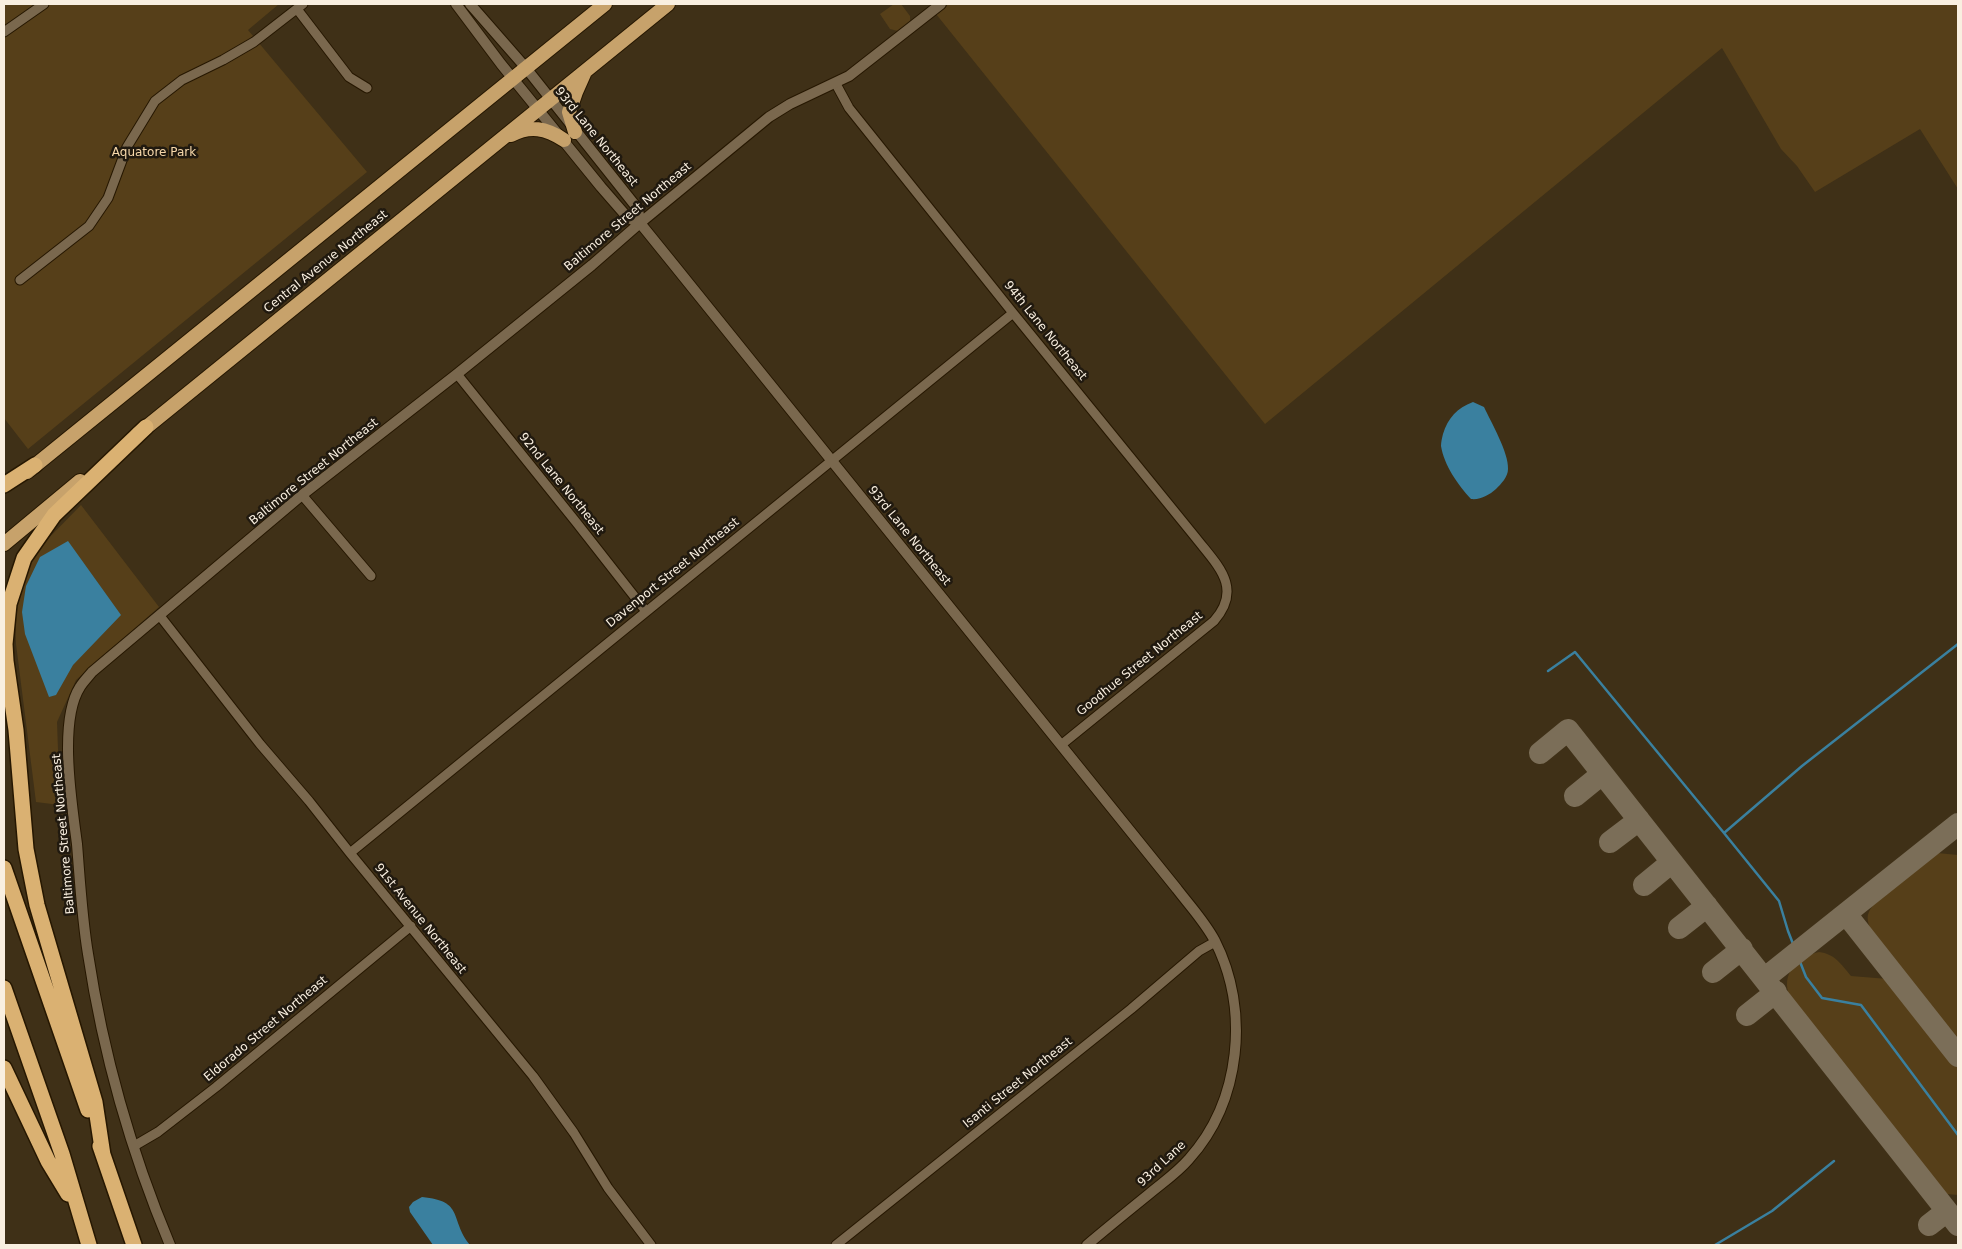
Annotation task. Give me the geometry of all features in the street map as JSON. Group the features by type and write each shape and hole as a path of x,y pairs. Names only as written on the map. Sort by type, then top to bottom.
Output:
{"highway":[{"name":"Central Avenue Northeast","path":"4,490 605,4"},
{"name":"Central Avenue Northeast","path":"4,544 668,4"},
{"path":"499,140 520,130 540,128 569,136 569,112 587,69"},
{"path":"103,1155 95,1102 37,905 26,850 16,730 5,642 9,604 24,558 54,515 146,427"},
{"path":"4,485 35,465"},
{"path":"4,868 134,1245"},
{"path":"4,988 62,1154 90,1245"},
{"path":"4,1068 48,1161 79,1210"}],"street":[{"path":"4,32 44,4"},
{"name":"93rd Lane Northeast","path":"456,4 537,109 569,136 638,209 640,223 1158,865"},
{"name":"93rd Lane Northeast","path":"470,4 526,68 549,99 569,136"},
{"name":"Baltimore Street Northeast","path":"170,1245 134,1146 111,1067 88,954 70,781 69,734 73,706 79,688 92,672 302,495 457,374 592,265 640,223 780,109 836,84 864,66 942,4"},
{"path":"20,280 90,226 108,198 127,147 156,101 182,80 254,42 300,6 322,42 350,77 367,88"},
{"name":"94th Lane Northeast","path":"836,84 849,108 1212,559 1223,576 1227,597"},
{"name":"Davenport Street Northeast","path":"350,852 645,610 1013,313"},
{"name":"92nd Lane Northeast","path":"457,374 645,610"},
{"path":"302,495 371,576"},
{"name":"Goodhue Street Northeast","path":"1061,745 1214,621 1222,612 1227,597"},
{"name":"91st Avenue Northeast","path":"160,616 533,1076 574,1133 608,1188 651,1245"},
{"name":"93rd Lane","path":"1086,1245 1170,1177 1189,1159 1207,1134 1221,1106 1230,1081 1236,1052 1232,989 1227,970 1215,942 1201,920 1158,865"},
{"name":"Eldorado Street Northeast","path":"134,1146 158,1132 216,1087 410,926"},
{"name":"Isanti Street Northeast","path":"836,1245 1131,1009 1199,951 1215,942"}],"green space":[{"name":"Aquatore Park","path":"4,4 279,4 248,30 367,172 28,449 4,418"},
{"path":"894,4 901,4 910,16 910,23 898,31 890,29 880,14"},
{"path":"928,4 1958,4 1958,189 1920,129 1815,192 1797,166 1781,149 1722,48 1265,424"},
{"path":"81,505 159,607 76,680 57,722 60,805 36,802 16,644 15,608 25,574 38,549"},
{"path":"1937,853 1958,855 1958,1041 1870,928 1868,921 1868,915 1874,904"},
{"path":"1819,952 1834,957 1851,976 1888,979 1958,1068 1958,1195 1947,1194 1939,1187 1790,997 1787,981 1792,968 1804,958"}],"water":[{"path":"1473,402 1484,407 1503,446 1508,462 1508,472 1502,483 1485,497 1478,499 1471,499 1461,487 1445,460 1441,446 1443,434 1450,418 1462,407"},
{"path":"68,541 121,615 73,665 56,695 49,697 25,634 22,612 26,586 40,557"},
{"path":"422,1197 436,1199 451,1207 470,1245 433,1245 410,1212 409,1207 413,1202"}],"waterway":[{"path":"1958,644 1802,766 1724,833 1779,901 1788,931 1806,977 1822,998 1861,1005 1958,1135"},
{"path":"1548,671 1575,652 1724,833"},
{"path":"1715,1245 1772,1211 1834,1161"}],"taxiway":[{"path":"1540,753 1568,730 1958,1225"},
{"path":"1575,796 1602,774"},
{"path":"1610,842 1639,820"},
{"path":"1765,978 1958,824"},
{"path":"1644,885 1672,862"},
{"path":"1679,928 1707,906"},
{"path":"1846,914 1958,1056"},
{"path":"1713,972 1742,949"},
{"path":"1747,1015 1776,992"},
{"path":"1929,1225 1947,1211"}]}
